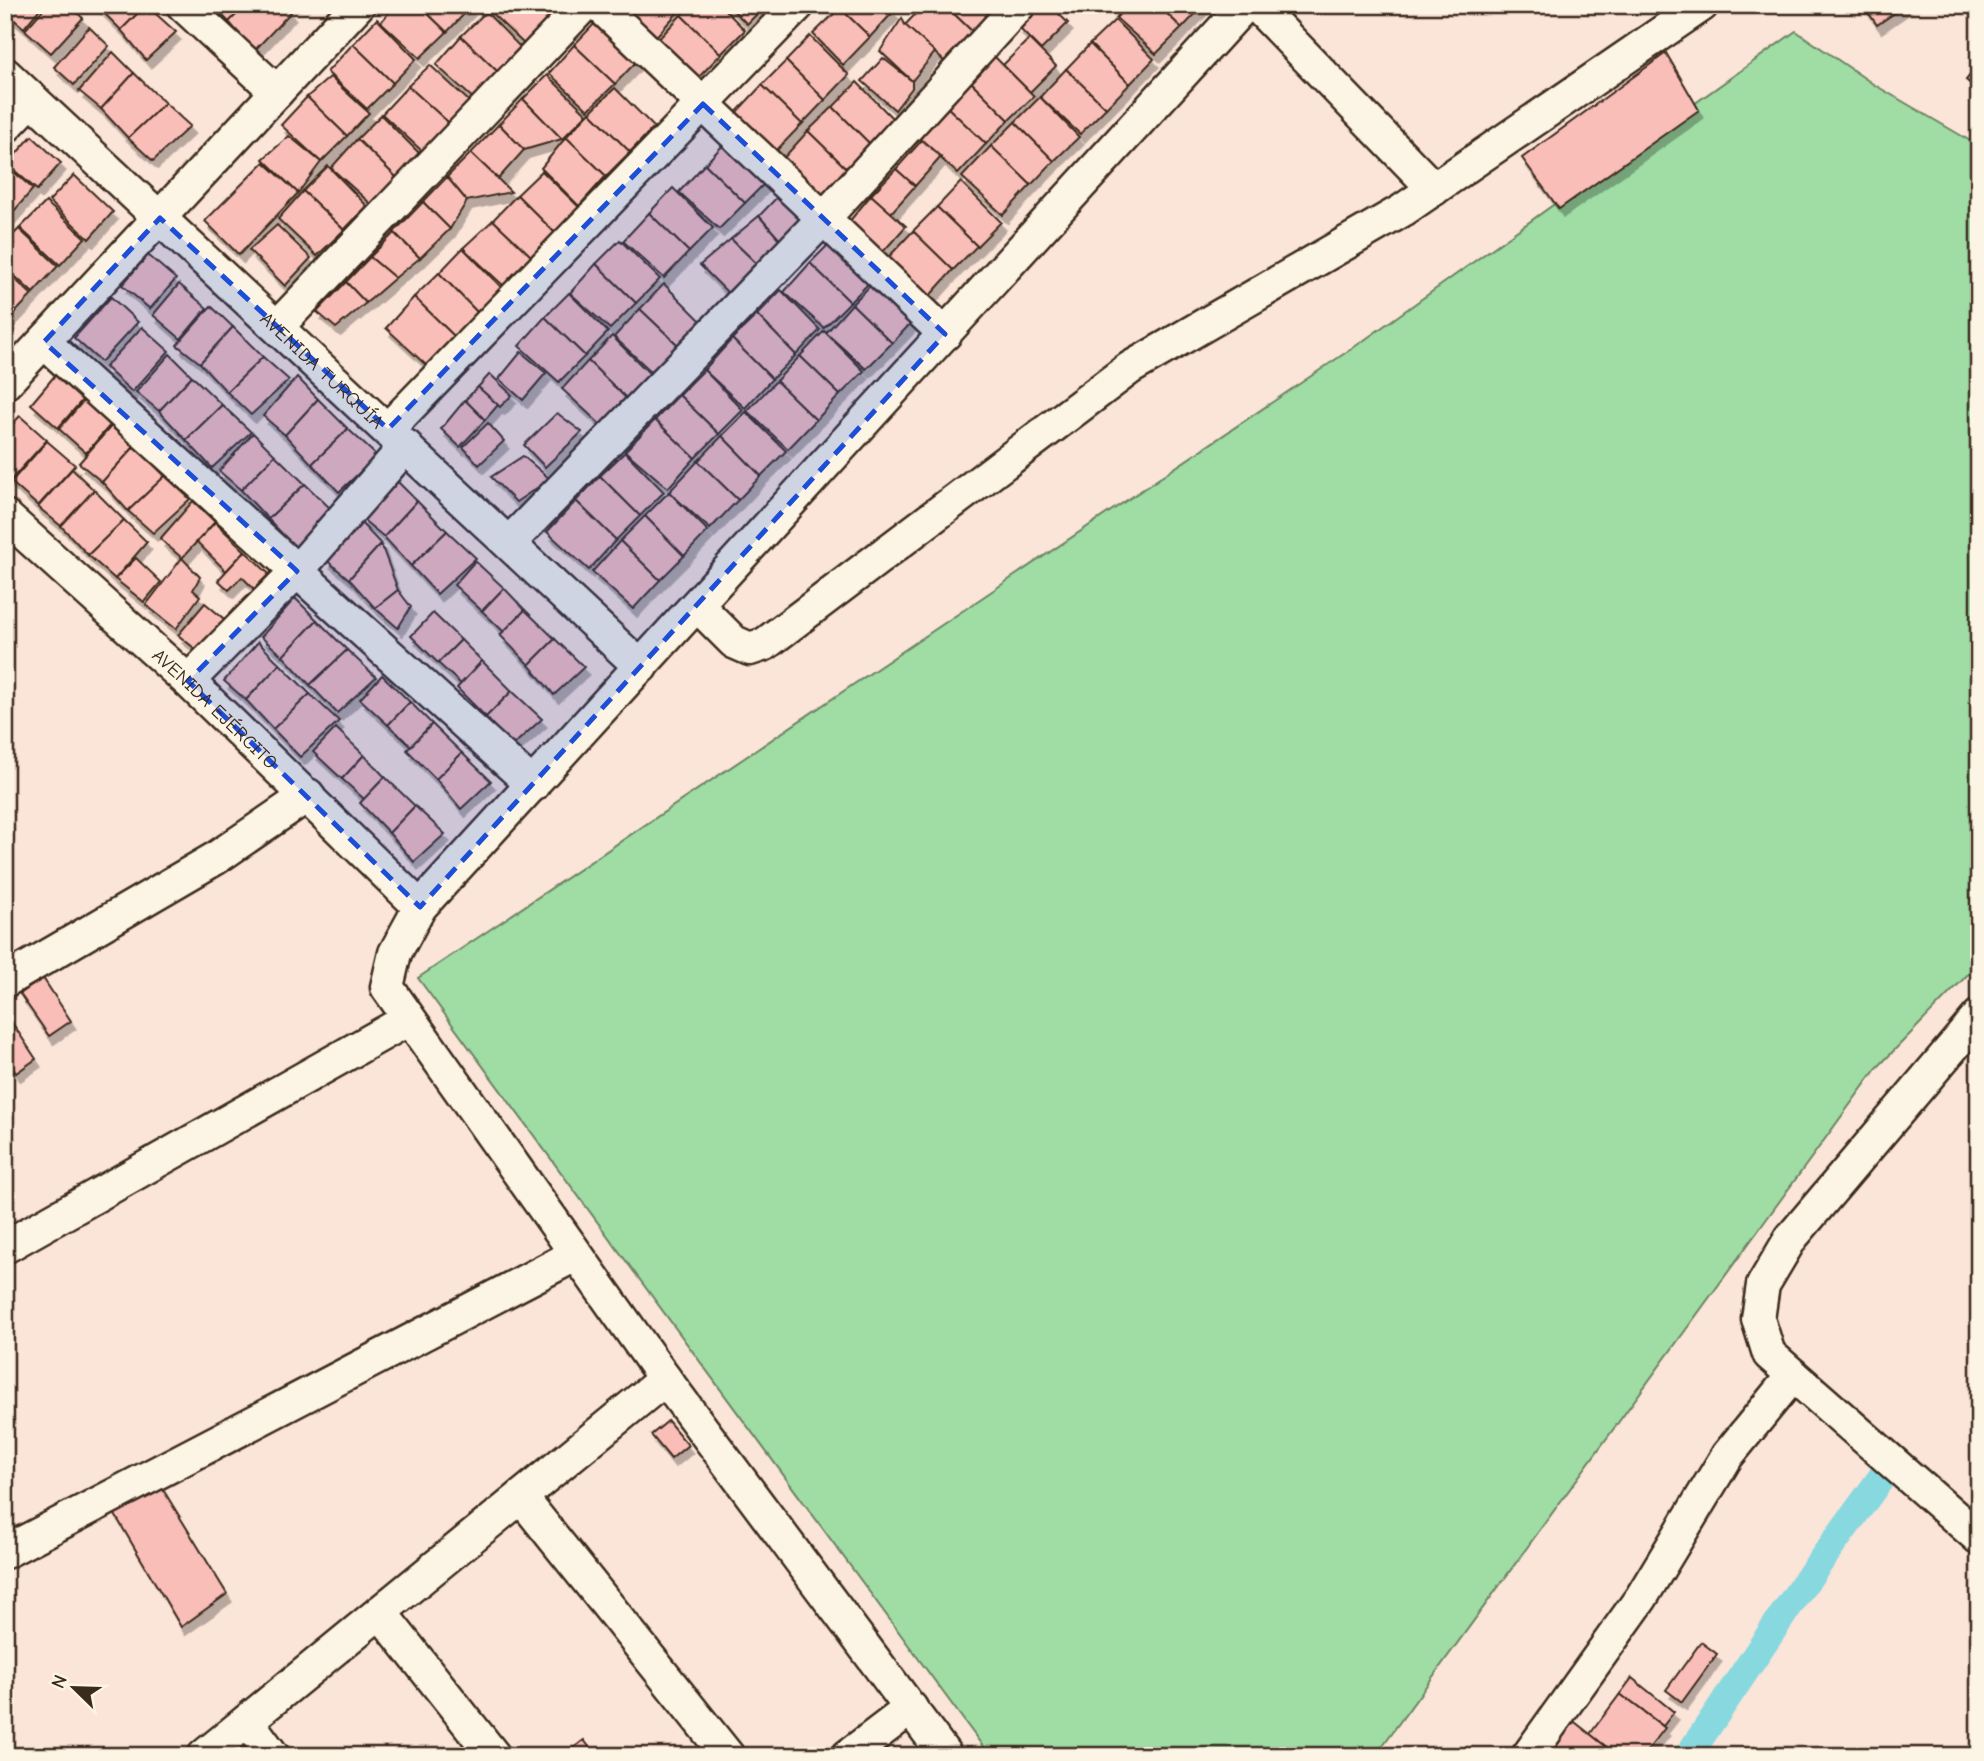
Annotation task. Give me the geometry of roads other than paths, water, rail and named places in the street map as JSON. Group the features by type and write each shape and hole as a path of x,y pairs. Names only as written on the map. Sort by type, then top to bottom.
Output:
{"street":[{"path":"183,5 277,92"},
{"path":"5,383 358,5"},
{"path":"278,326 584,5"},
{"path":"599,5 945,334"},
{"path":"188,681 297,570 397,438 703,104 798,5"},
{"path":"509,542 824,218 1019,5"},
{"path":"946,1756 665,1379 387,987 395,953 420,907 1245,5"},
{"path":"1256,5 1434,189"},
{"path":"697,605 734,642 750,649 765,643 1130,368 1434,189 1702,5"},
{"name":"AVENIDA TURQUÍA","path":"5,74 641,667"},
{"path":"5,127 32,99"},
{"path":"44,342 533,785"},
{"name":"AVENIDA EJÉRCITO","path":"5,516 188,681 420,907"},
{"path":"5,981 216,858 308,795"},
{"path":"1979,1016 1791,1238 1762,1285 1758,1319 1769,1354 1979,1538"},
{"path":"5,1247 409,1019"},
{"path":"5,1552 575,1255"},
{"path":"1528,1756 1641,1598 1727,1456 1793,1376"},
{"path":"204,1756 665,1379"},
{"path":"521,1497 728,1756"},
{"path":"380,1612 494,1756"},
{"path":"848,1756 911,1708"},
{"path":"247,1721 273,1756"}],"waterway":[{"path":"1688,1756 1801,1588 1884,1474"}]}
